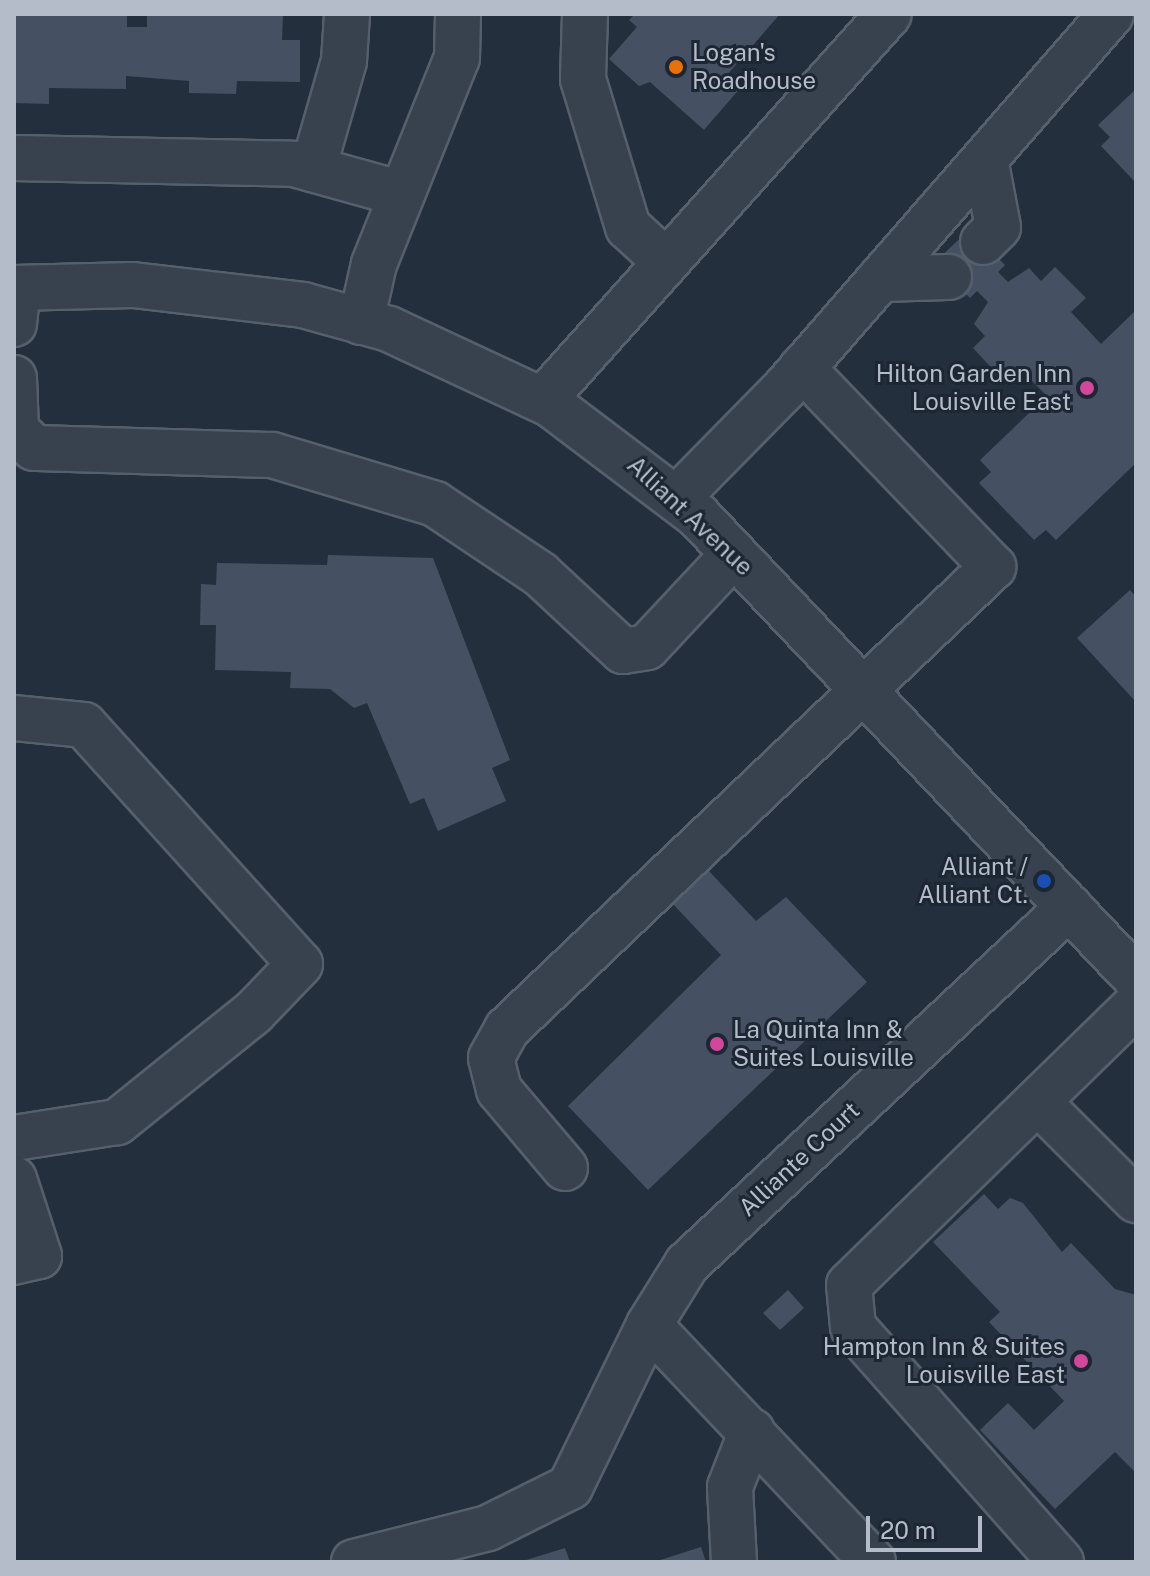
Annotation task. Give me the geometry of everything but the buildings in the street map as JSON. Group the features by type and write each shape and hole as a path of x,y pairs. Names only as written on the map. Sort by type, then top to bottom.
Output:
{"street":[{"path":"313,169 344,61 347,14"},
{"path":"361,322 402,194 457,58 458,14"},
{"path":"585,14 583,79 628,227 666,262"},
{"path":"543,400 889,14"},
{"path":"677,498 802,368 1111,14"},
{"path":"14,158 313,169 402,194"},
{"path":"983,242 998,227 985,159"},
{"path":"880,279 949,277"},
{"name":"Alliant Avenue","path":"15,300 215,290 361,322 475,364 543,400 677,498 734,554 1136,978"},
{"path":"565,1168 499,1090 491,1058 507,1029 865,692 993,567 802,368"},
{"path":"14,378 16,430 34,448 272,455 435,504 540,574 623,651 647,647 734,554"},
{"path":"14,718 84,725 300,964 254,1012 117,1122 14,1138"},
{"name":"Alliante Court","path":"354,1562 488,1528 570,1487 649,1325 687,1264 1069,907"},
{"path":"1061,1562 853,1327 849,1285 1040,1104 1136,1005"},
{"path":"1040,1104 1136,1200"},
{"path":"14,1179 39,1256 14,1262"},
{"path":"649,1325 873,1562"},
{"path":"734,1562 730,1487 752,1431"}],"place":[{"name":"Logan's Roadhouse","path":"676,67"},
{"name":"Hilton Garden Inn Louisville East","path":"1087,388"},
{"name":"Alliant / Alliant Ct.","path":"1044,881"},
{"name":"La Quinta Inn & Suites Louisville","path":"717,1044"},
{"name":"Hampton Inn & Suites Louisville East","path":"1081,1361"}]}
